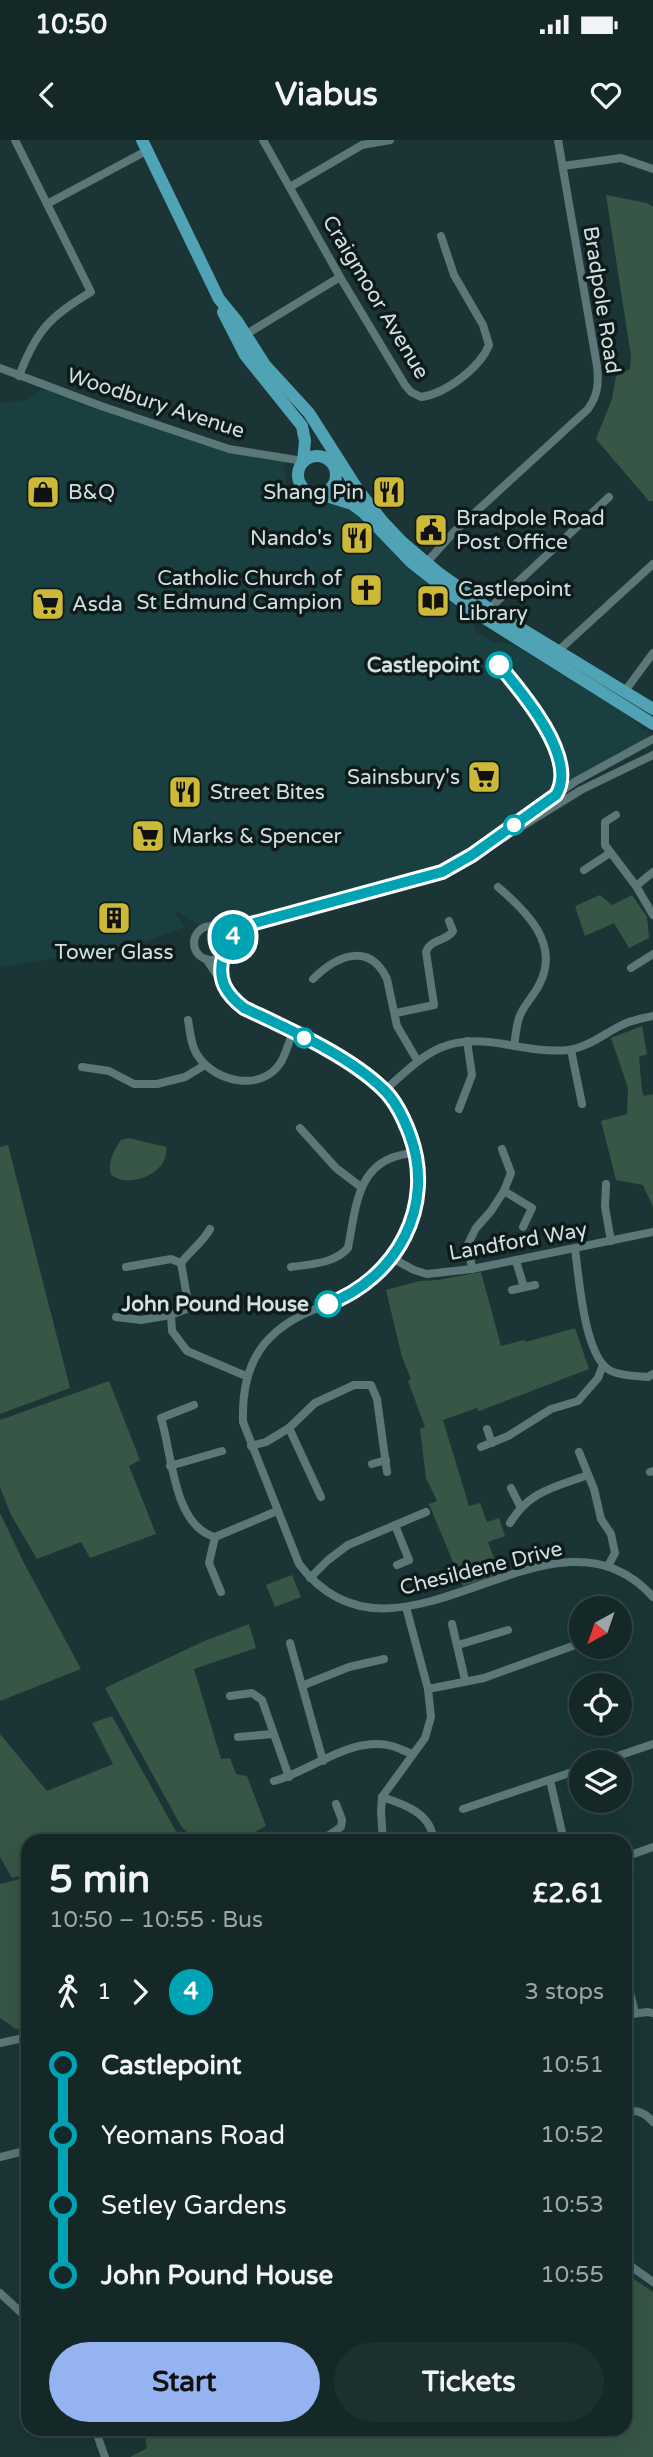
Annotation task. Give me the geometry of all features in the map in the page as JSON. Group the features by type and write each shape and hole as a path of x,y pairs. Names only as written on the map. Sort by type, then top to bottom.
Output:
{"main road":[{"path":"145,145 220,302 225,318 245,355 302,426 305,441 303,461 298,471 299,482 306,491 352,504 411,562 473,611 651,718"},
{"path":"220,302 265,365 309,412 348,475 383,522 426,563 489,609 625,691 651,718"},
{"path":"320,494 334,485 329,442"},
{"path":"303,461 308,457 320,456 348,475"}],"street":[{"path":"15,140 91,292 66,307 44,327 30,346 19,376"},
{"name":"Craigmoor Avenue","path":"263,140 340,277 405,385 417,396 429,396 469,372 480,362 489,345 483,325 454,275 441,236"},
{"path":"290,187 362,145 390,140"},
{"name":"Bradpole Road","path":"426,563 455,531 595,400 597,366 558,140"},
{"path":"47,204 145,145"},
{"path":"563,166 621,158 653,169"},
{"path":"245,335 340,277"},
{"name":"Woodbury Avenue","path":"0,368 229,449 303,461"},
{"path":"489,609 609,497"},
{"path":"558,651 653,564"},
{"path":"625,691 653,653"},
{"path":"639,746 649,733 651,718"},
{"path":"472,855 576,781 653,739"},
{"path":"223,955 206,959 195,949 196,935 204,928 251,924 442,872 581,790 653,755"},
{"path":"616,815 605,822 604,837 610,853 636,886 653,915"},
{"path":"584,870 610,853"},
{"path":"636,886 653,872"},
{"path":"498,887 535,925 545,951 542,979 522,1011 514,1046"},
{"path":"396,1013 434,1005 426,952 433,942 453,931 449,921"},
{"path":"228,941 251,924"},
{"path":"218,927 228,941 223,955 221,979"},
{"path":"631,968 653,954"},
{"path":"313,979 330,964 350,955 362,956 383,972 396,1013 397,1026 417,1060"},
{"name":"Chesildene Drive","path":"206,959 232,999 244,1008 293,1032 365,1074 385,1090 405,1123 416,1153 419,1185 417,1201 402,1241 392,1258 369,1283 294,1319 283,1327 263,1346 246,1376 243,1422 299,1564 326,1592 352,1605 376,1609 406,1607 555,1563 580,1561 608,1566 632,1579 653,1597"},
{"path":"385,1090 417,1060 435,1048 478,1040 570,1050 625,1023 653,1016"},
{"path":"188,1020 195,1054 220,1076 235,1081 267,1076 281,1064 293,1032"},
{"path":"459,1109 472,1075 467,1041"},
{"path":"570,1050 582,1104"},
{"path":"82,1067 109,1071 134,1084 157,1084 185,1077 205,1065"},
{"path":"300,1128 336,1168 361,1187"},
{"path":"472,1269 468,1244 476,1228 491,1212 504,1191 511,1173 502,1149"},
{"path":"291,1267 316,1264 343,1254 348,1248 361,1187 370,1172 383,1161 398,1154 416,1153"},
{"path":"606,1184 605,1207 611,1241"},
{"path":"504,1191 532,1208 523,1227"},
{"path":"189,1308 181,1263 210,1230"},
{"name":"Landford Way","path":"392,1258 427,1274 516,1261 653,1232"},
{"path":"575,1249 592,1345 603,1365 611,1371 628,1375 648,1377 653,1374"},
{"path":"126,1266 171,1259 181,1263"},
{"path":"516,1261 524,1287"},
{"path":"512,1290 535,1285"},
{"path":"116,1317 141,1320 171,1315 189,1308 228,1308"},
{"path":"171,1315 172,1331 187,1351 246,1376"},
{"path":"481,1447 508,1436 551,1409 578,1401 598,1378 603,1365"},
{"path":"251,1446 266,1442 289,1428 315,1403 354,1385 371,1385 377,1399 387,1472"},
{"path":"194,1405 161,1418 169,1442 170,1466 191,1521 205,1534 215,1537 277,1511"},
{"path":"289,1428 320,1497"},
{"path":"487,1430 492,1443"},
{"path":"170,1466 222,1451"},
{"path":"579,1452 601,1519 611,1534 615,1553 608,1566"},
{"path":"372,1464 386,1460"},
{"path":"510,1523 520,1506 540,1493 588,1475"},
{"path":"512,1488 520,1506"},
{"path":"310,1578 348,1545 426,1512"},
{"path":"395,1525 409,1560 397,1565"},
{"path":"215,1537 209,1563 221,1592"},
{"path":"383,1834 382,1797 425,1738 430,1717 428,1689 406,1607"},
{"path":"452,1624 465,1680"},
{"path":"458,1645 508,1630"},
{"path":"290,1643 304,1685 323,1761"},
{"path":"428,1689 484,1678 569,1647"},
{"path":"304,1685 349,1667 384,1659"},
{"path":"230,1696 245,1692 257,1695 264,1706 289,1777"},
{"path":"239,1737 273,1734"},
{"path":"632,1751 653,1744"},
{"path":"274,1781 353,1749 371,1745 391,1746 413,1754"},
{"path":"463,1809 569,1773"},
{"path":"550,1780 562,1834"},
{"path":"382,1797 409,1806 423,1817 433,1834"},
{"path":"330,1834 341,1827 342,1821 336,1804"},
{"path":"632,1854 653,1847"},
{"path":"632,2001 635,2013"},
{"path":"632,2014 653,2013"},
{"path":"0,2043 21,2039"},
{"path":"632,2110 643,2113 653,2122"},
{"path":"0,2157 21,2152"},
{"path":"632,2267 653,2282"},
{"path":"0,2293 21,2312"},
{"path":"98,2436 105,2457"}],"shaded area":[{"path":"47,385 229,449 284,457 285,479 293,500 330,502 353,511 362,517 398,558 453,604 473,624 476,632 494,643 502,642 521,649 631,717 641,726 642,731 648,730 649,733 639,746 556,795 472,855 441,872 335,902 218,927 203,927 173,910 185,927 140,944 0,967 0,403 26,400"}],"green space":[{"path":"606,195 647,203 653,207 653,501 649,501 596,439 612,399 616,376 630,369 631,356"},
{"path":"600,895 612,905 632,895 647,917 649,938 629,948 614,923 585,936 575,906"},
{"path":"642,1026 647,1054 639,1057 642,1091 644,1096 653,1094 653,1207 643,1185 616,1180 601,1121 627,1114 628,1088 611,1038"},
{"path":"129,1138 166,1147 166,1156 162,1164 147,1176 119,1179 111,1175 110,1165 121,1140"},
{"path":"8,1145 70,1388 0,1414 0,1147"},
{"path":"481,1272 501,1346 575,1328 589,1369 479,1411 477,1408 443,1420 469,1506 480,1503 487,1522 499,1518 505,1536 488,1542 500,1574 463,1586 429,1504 437,1501 426,1478 420,1429 425,1427 408,1381 411,1379 402,1357 386,1290 419,1281"},
{"path":"109,1381 140,1460 129,1466 156,1534 90,1558 81,1542 37,1559 11,1515 0,1487 0,1420"},
{"path":"0,1513 81,1669 0,1701"},
{"path":"292,1575 301,1597 275,1607 266,1585"},
{"path":"249,1624 256,1648 194,1669 221,1759 230,1758 236,1774 247,1776 266,1826 251,1834 188,1834 181,1826 105,1688 202,1642"},
{"path":"112,1716 177,1834 21,1834 21,1876 12,1878 0,1857 0,1734 47,1791 113,1764 92,1723"},
{"path":"21,1879 21,2028 16,2029 0,2018 0,1884"},
{"path":"632,2278 653,2292 653,2457 130,2457 147,2448 145,2436 632,2436"}],"bus line":[{"name":"4","path":"328,1304 369,1283 392,1258 402,1241 417,1201 419,1171 416,1153 405,1123 385,1090 346,1062 232,999 221,979 223,955 228,941 251,924 442,872 472,855 556,795 561,788 563,777 549,734 534,709 499,665"}],"place":[{"name":"B&Q","path":"43,492"},
{"name":"Shang Pin","path":"389,492"},
{"name":"Bradpole Road Post Office","path":"431,530"},
{"name":"Nando's","path":"357,538"},
{"name":"Catholic Church of St Edmund Campion","path":"366,590"},
{"name":"Castlepoint Library","path":"433,601"},
{"name":"Asda","path":"48,604"},
{"name":"Castlepoint","path":"499,665"},
{"name":"Sainsbury's","path":"484,777"},
{"name":"Street Bites","path":"185,792"},
{"name":"Marks & Spencer","path":"148,836"},
{"name":"Tower Glass","path":"114,918"},
{"name":"John Pound House","path":"328,1304"}]}
